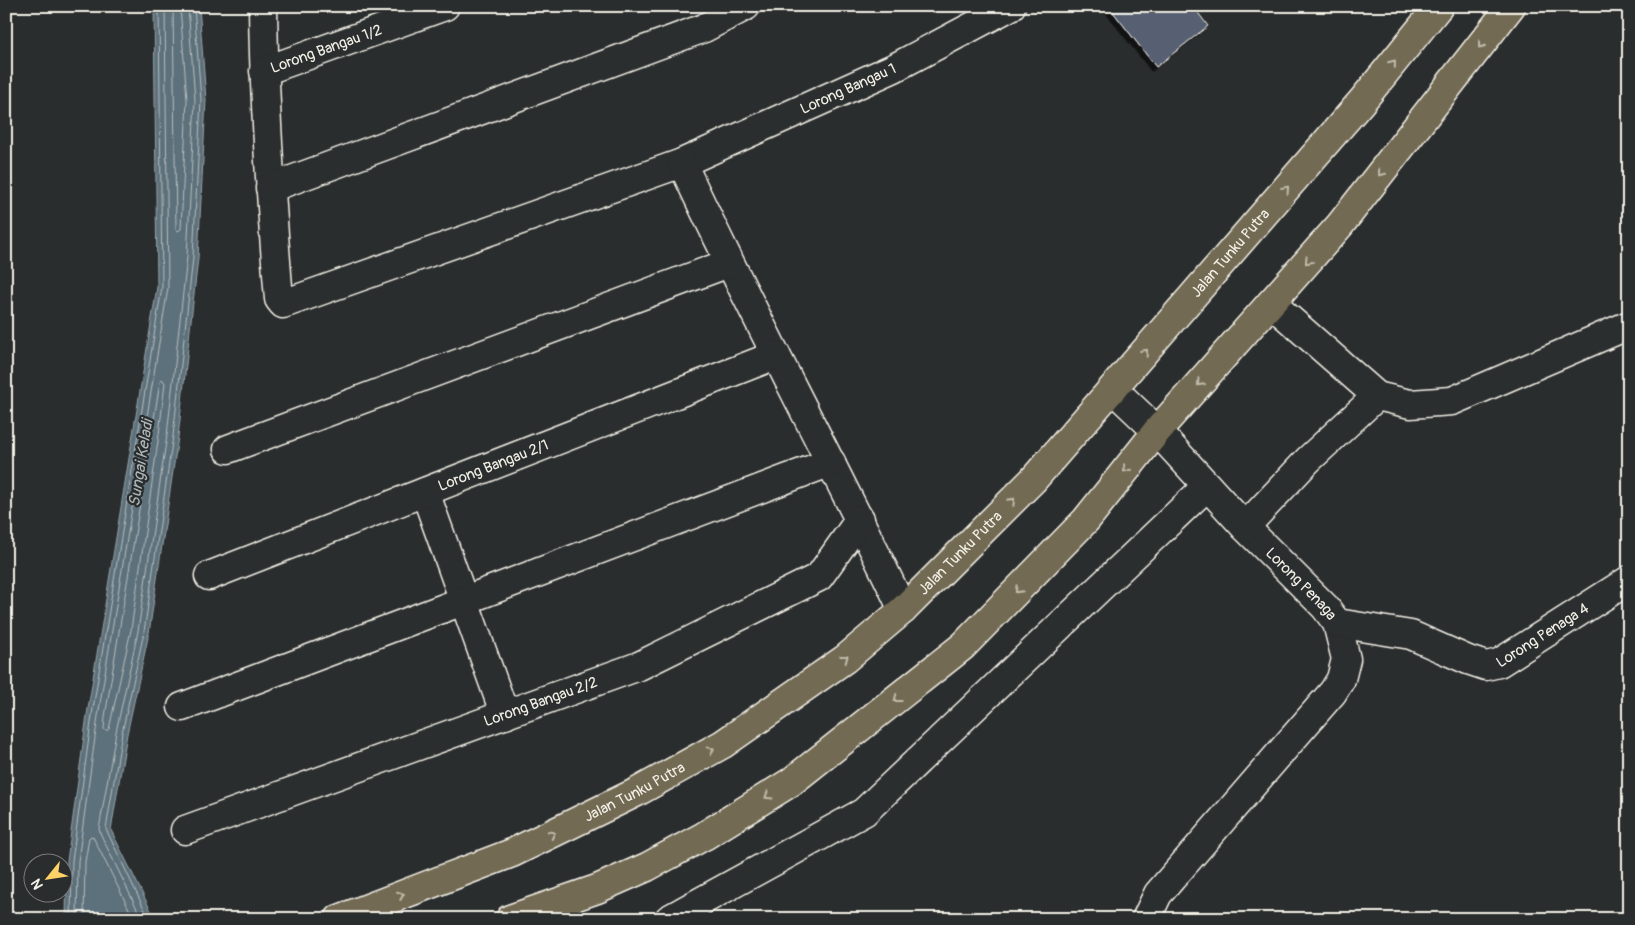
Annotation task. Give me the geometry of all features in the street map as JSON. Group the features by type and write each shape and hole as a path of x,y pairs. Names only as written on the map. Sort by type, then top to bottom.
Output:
{"main road":[{"name":"Jalan Tunku Putra","path":"339,919 512,853 638,792 723,744 845,659 903,610 1033,480 1362,101 1439,6"},
{"path":"510,919 597,889 647,867 704,836 791,782 963,646 1086,520 1157,431 1340,225 1511,6"}],"street":[{"path":"263,6 270,188 704,28 746,6"},
{"name":"Lorong Bangau 1/2","path":"264,71 445,6"},
{"name":"Lorong Bangau 1","path":"270,188 279,299 280,302 287,304 682,163 894,68 1012,6"},
{"path":"682,163 729,263 860,519 903,610"},
{"path":"228,449 729,263"},
{"path":"1271,303 1377,396 1410,404 1452,401 1629,324"},
{"name":"Lorong Bangau 2/1","path":"209,576 776,355"},
{"name":"Lorong Penaga","path":"1113,389 1157,431 1245,527 1325,607 1337,624 1346,659 1340,679 1333,692 1158,894 1146,919"},
{"path":"1245,527 1308,460 1377,396"},
{"path":"182,707 831,462"},
{"path":"669,919 864,812 1207,486"},
{"path":"424,492 505,715"},
{"name":"Lorong Bangau 2/2","path":"184,830 639,666 819,578 860,519"},
{"name":"Lorong Penaga 4","path":"1337,624 1411,635 1486,666 1499,663 1629,580"}],"water":[{"name":"Sungai Keladi","path":"154,6 199,6 206,100 198,258 178,437 149,633 127,734 111,830 155,919 66,919 66,902 72,902 72,852 68,852 87,715 157,287"}],"building":[{"path":"1112,6 1193,6 1208,26 1156,67 1110,8"}]}
